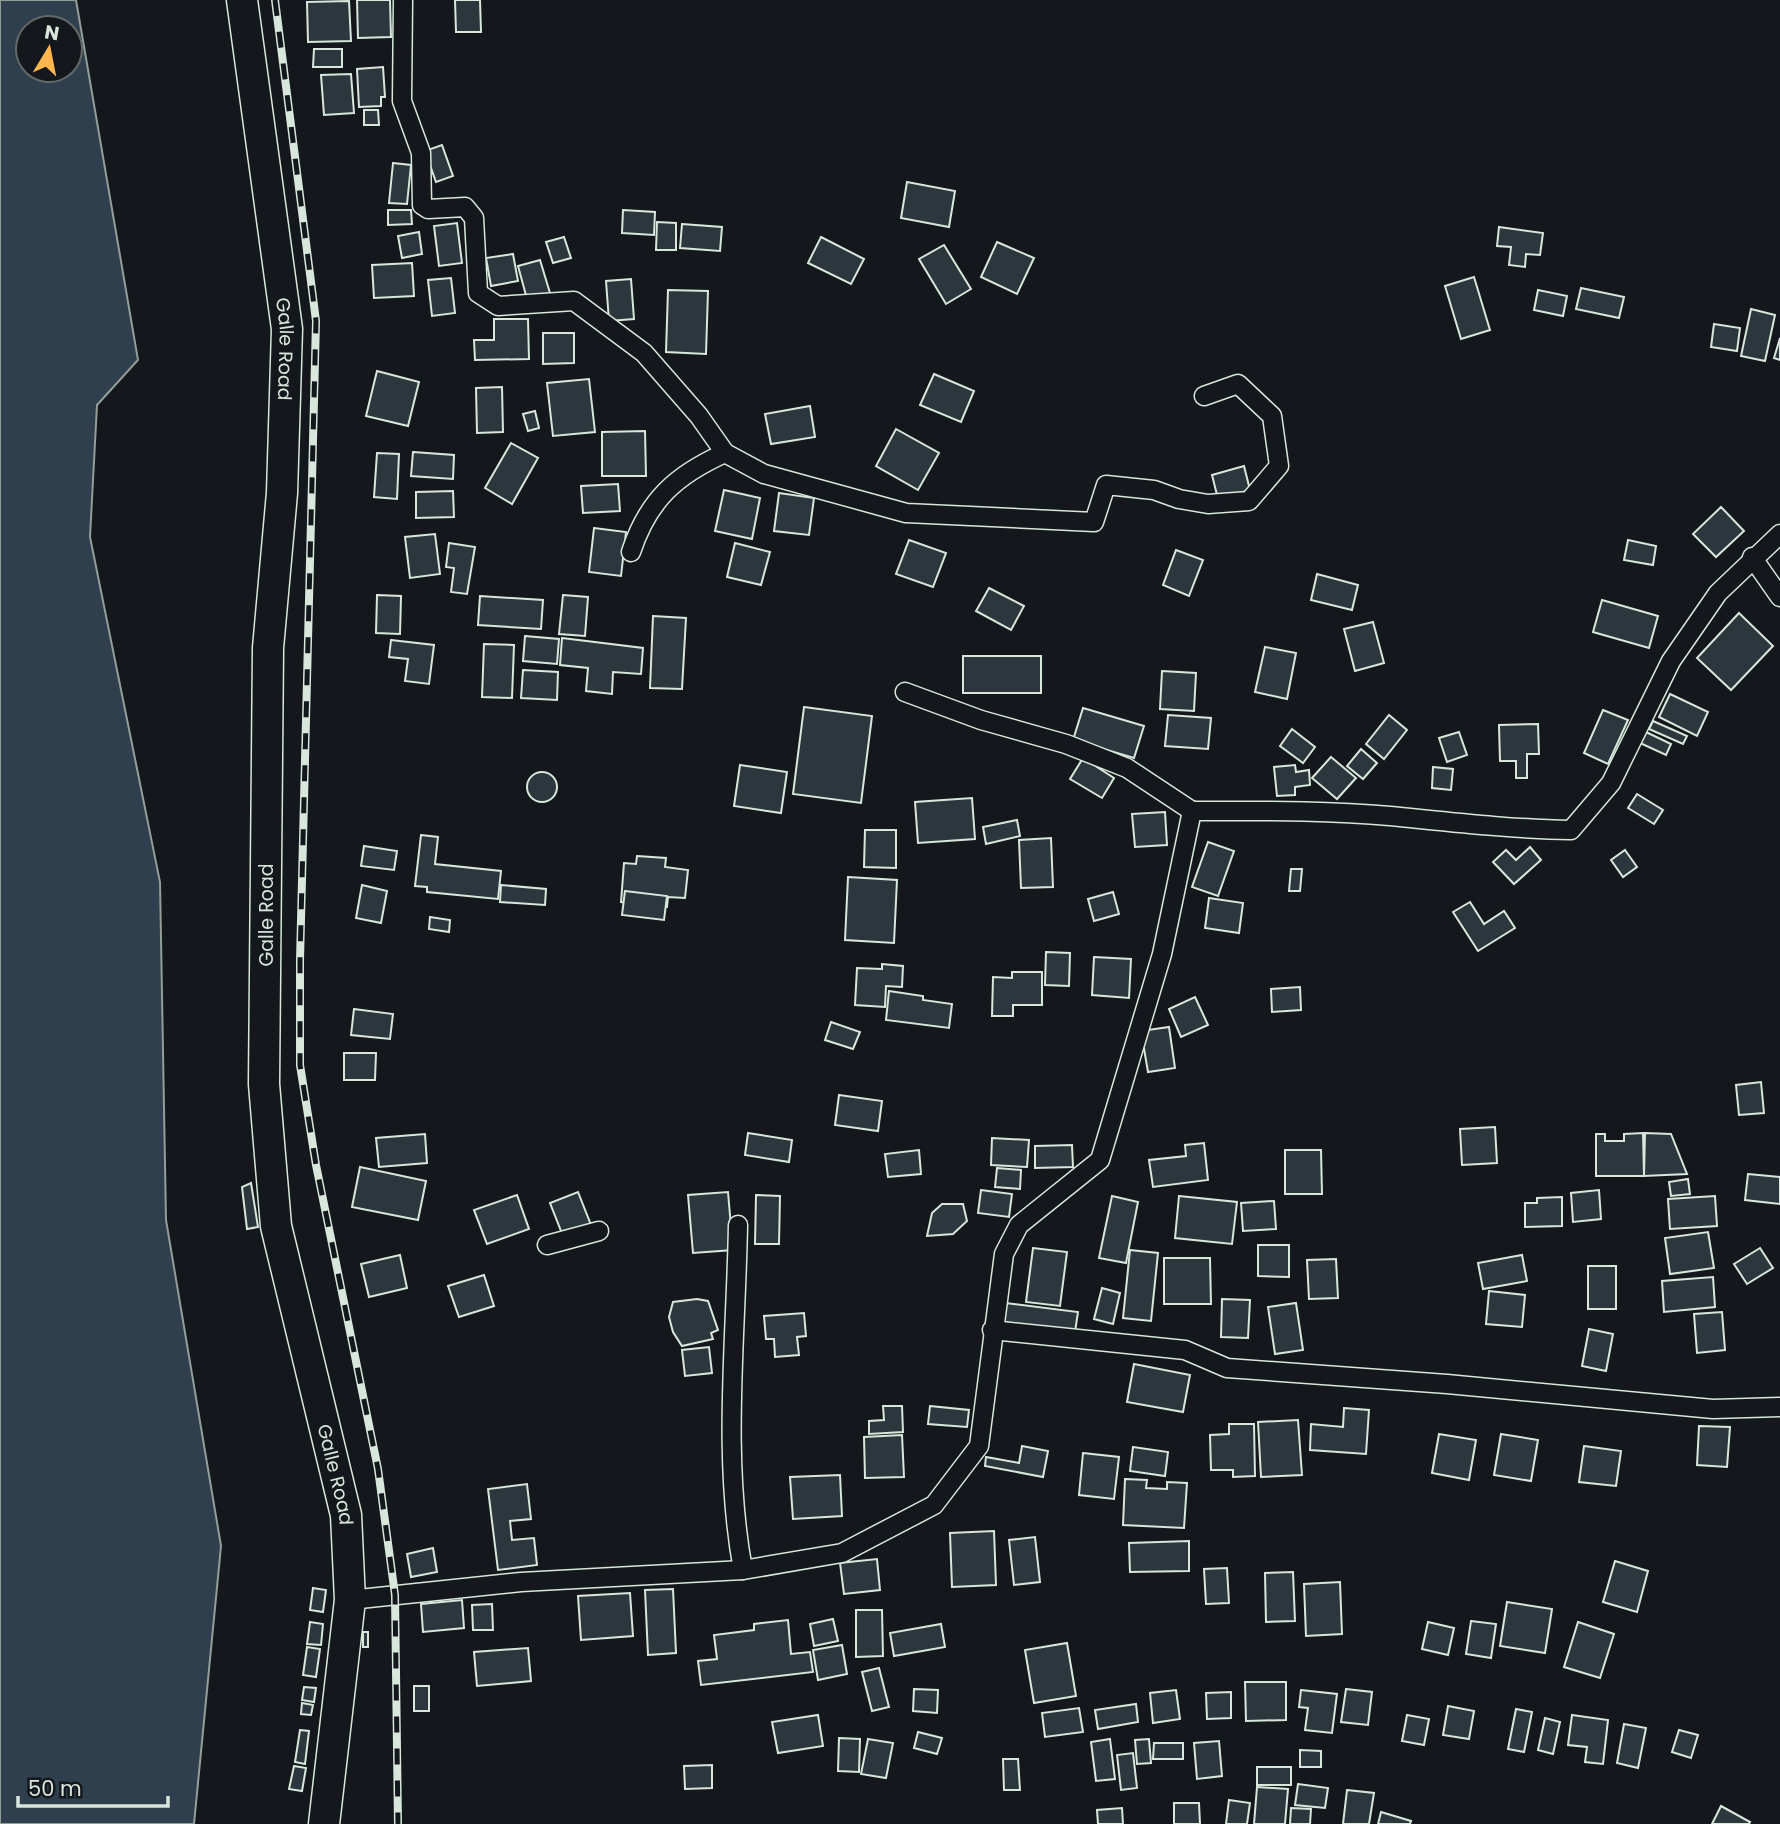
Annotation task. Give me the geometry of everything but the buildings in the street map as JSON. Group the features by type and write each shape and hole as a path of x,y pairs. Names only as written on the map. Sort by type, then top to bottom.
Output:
{"highway":[{"name":"Galle Road","path":"242,0 287,329 282,493 268,648 264,1084 276,1226 346,1515 350,1600 324,1824"}],"street":[{"path":"403,0 401,101 421,153 422,205 428,209 465,207 474,218 478,293 498,306 574,301 644,353 699,416 725,453 764,474 906,513 1094,522 1106,485 1154,490 1180,499 1208,504 1249,501 1279,466 1272,416 1238,384 1204,396"},
{"path":"631,552 640,522 658,498 694,467 725,453"},
{"path":"905,692 981,720 1066,744 1127,768 1192,811 1350,814 1495,828 1571,830 1611,783 1671,661 1718,593 1752,557 1780,534"},
{"path":"1752,557 1780,597"},
{"path":"350,1600 521,1582 743,1570 842,1553 934,1505 979,1446 1004,1254 1019,1225 1100,1160 1161,954 1192,811"},
{"path":"738,1225 736,1346 731,1372 733,1516 743,1570"},
{"path":"547,1245 599,1231"},
{"path":"992,1330 1185,1350 1227,1368 1447,1384 1713,1409 1780,1407"}],"water":[{"path":"0,0 76,0 78,14 14,14 14,84 84,84 84,46 138,360 97,405 90,537 160,882 166,1220 221,1546 194,1824 0,1824"}],"railway":[{"path":"275,0 316,321 300,960 300,1065 316,1165 378,1469 395,1595 398,1824"}]}
